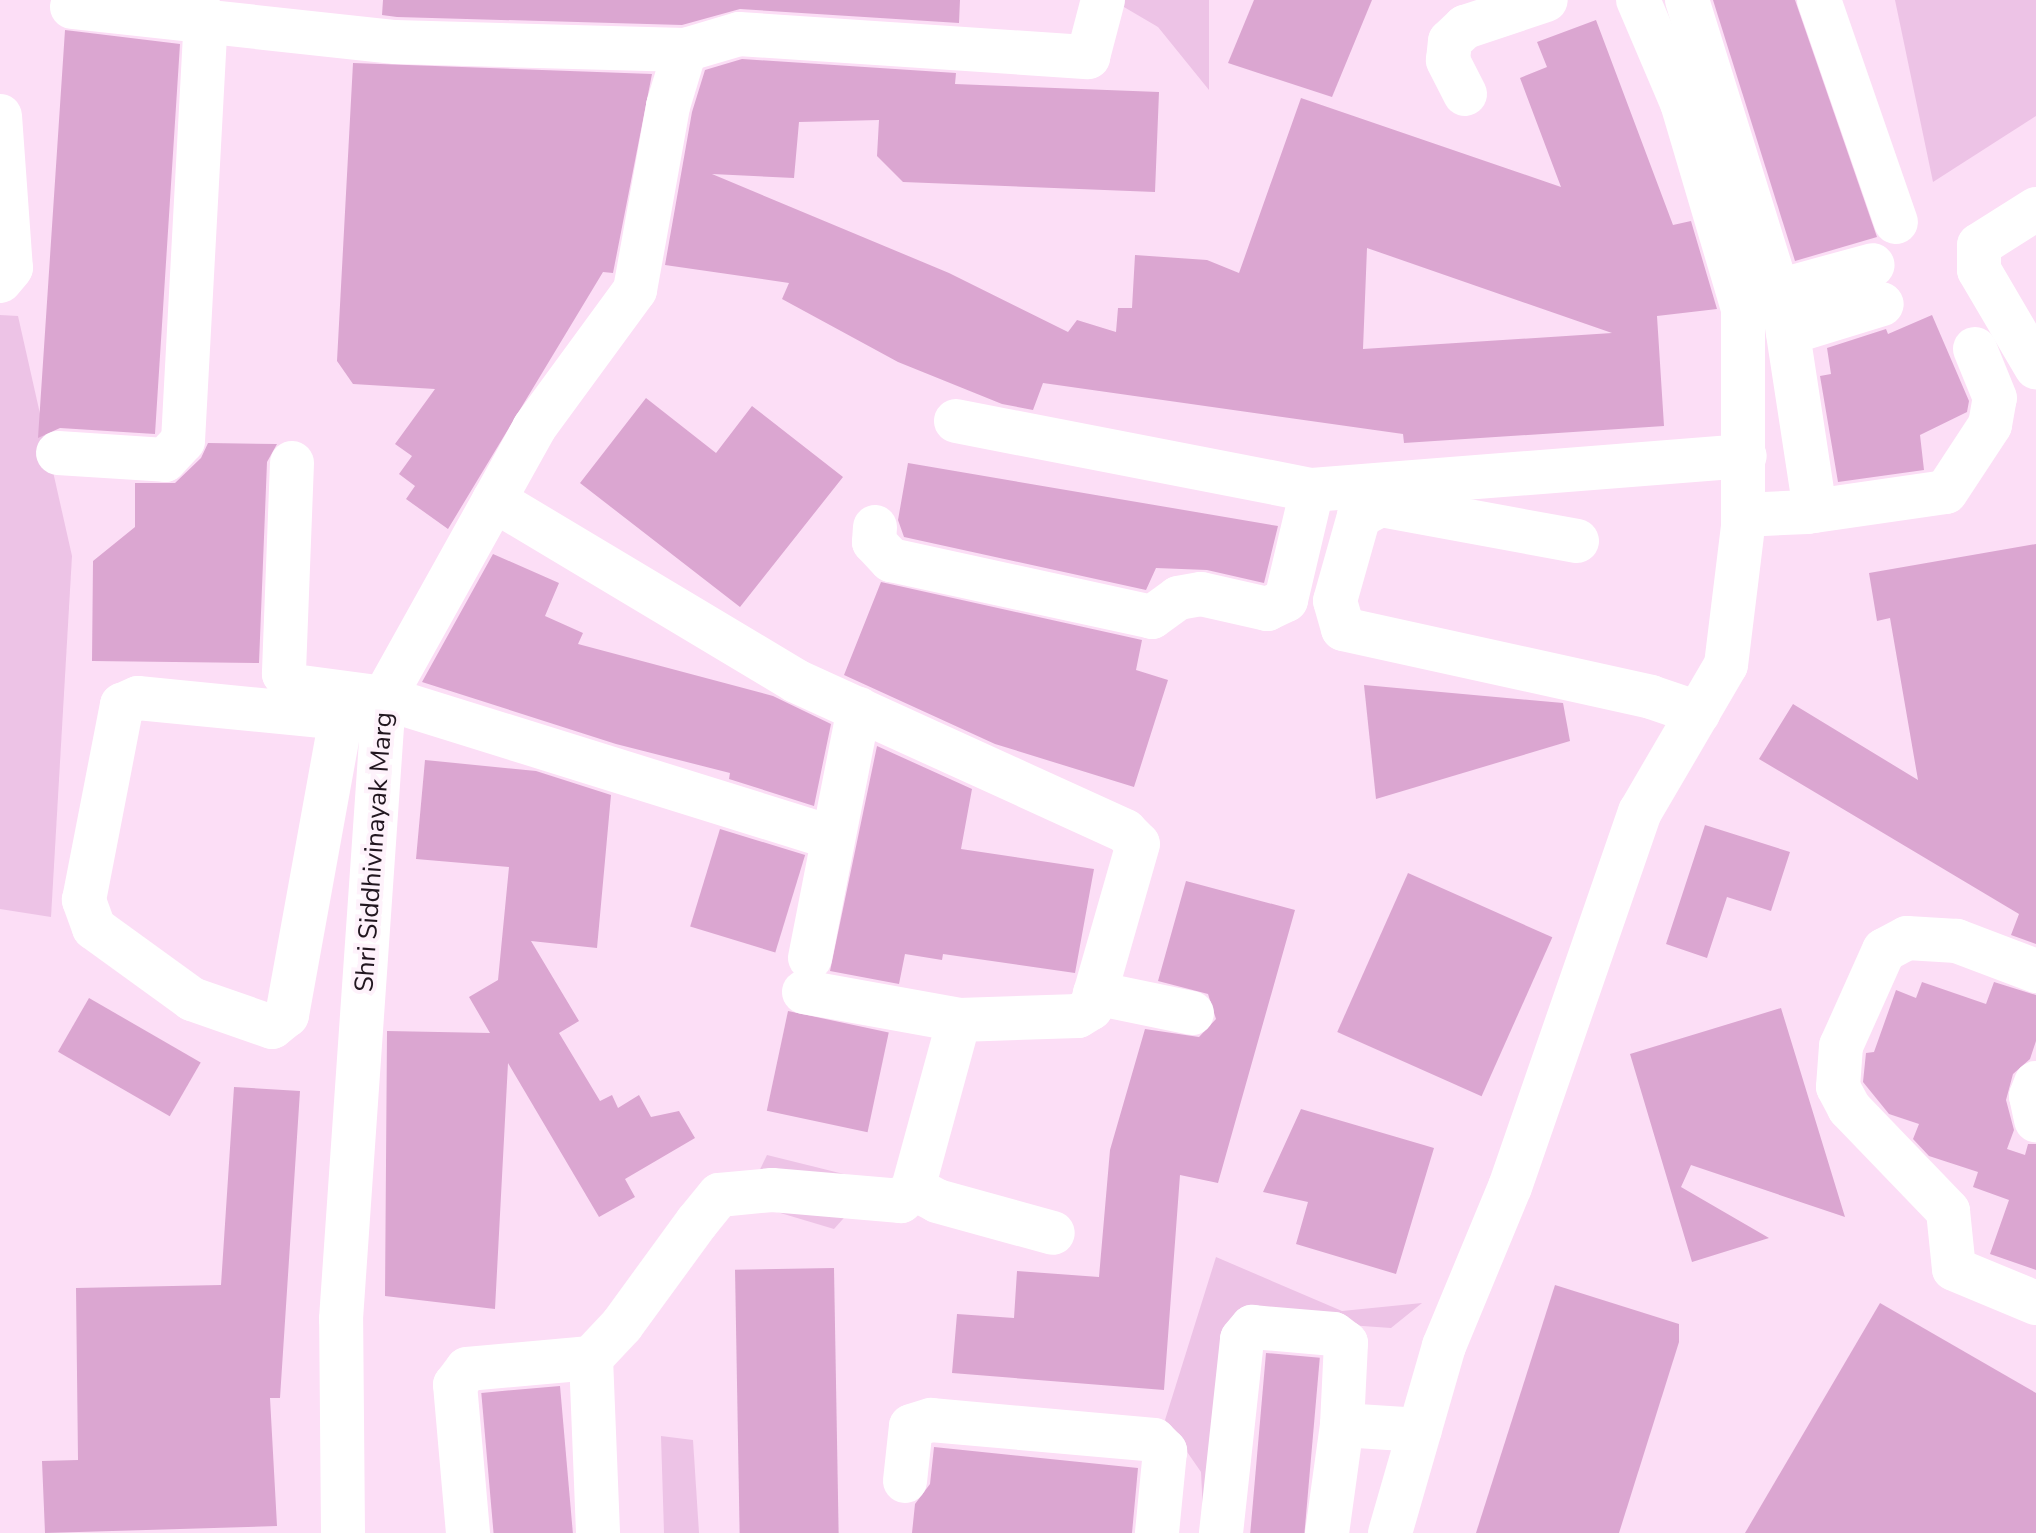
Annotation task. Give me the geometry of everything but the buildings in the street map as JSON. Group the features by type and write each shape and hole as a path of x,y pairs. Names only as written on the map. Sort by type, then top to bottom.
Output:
{"street":[{"path":"72,7 206,18 253,12 395,42 685,50 742,17 1088,57 1103,0"},
{"path":"1465,94 1448,60 1450,41 1465,27 1546,0"},
{"path":"1390,1533 1444,1346 1510,1187 1640,812 1726,665 1743,515 1745,456 1774,315 1638,0"},
{"path":"1687,0 1774,315 1815,511"},
{"path":"1819,0 1896,222"},
{"path":"58,453 165,460 183,441 206,18"},
{"name":"Shri Siddhivinayak Marg","path":"343,1533 341,1319 384,710 534,428 635,290 668,106 685,50"},
{"path":"0,116 11,268 0,281"},
{"path":"2036,209 1979,245 1979,270 2036,367"},
{"path":"1774,315 1878,285"},
{"path":"1743,515 1815,511 1946,492 1990,425 1995,398 1975,349"},
{"path":"956,421 1312,490 1745,456"},
{"path":"292,463 284,674 294,686 831,837"},
{"path":"875,527 874,542 891,560 1152,617 1178,598 1201,594 1267,609 1286,600 1312,490"},
{"path":"494,500 796,681 859,709 1125,831 1138,844 1091,1008 1078,1016 959,1020 807,975 831,837 859,709"},
{"path":"1577,541 1380,505 1359,516 1335,601 1343,629 1651,697 1698,713"},
{"path":"339,729 287,1015 272,1027 192,999 94,928 84,900 122,705 138,698 384,710"},
{"path":"2036,971 1957,941 1907,938 1884,950 1841,1046 1838,1087 1849,1108 1948,1211 1954,1269 2036,1303"},
{"path":"1095,993 1192,1013"},
{"path":"468,1533 455,1385 467,1369 591,1358 622,1325 719,1195 772,1190 876,1203 901,1201 913,1188 959,1020"},
{"path":"2036,1083 2031,1096 2036,1120"},
{"path":"913,1188 937,1201 1053,1233"},
{"path":"1221,1533 1242,1339 1252,1327 1334,1334 1346,1343 1342,1425 1327,1533"},
{"path":"591,1358 598,1533"},
{"path":"905,1481 911,1426 931,1420 1154,1440 1165,1451 1157,1533"},
{"path":"1342,1425 1420,1430"}],"shaded area":[{"path":"1112,0 1209,0 1209,90 1158,27"},
{"path":"1895,0 2036,0 2036,116 1933,182"},
{"path":"0,315 18,316 72,556 51,917 0,909"},
{"path":"767,1155 876,1182 834,1229 744,1202"},
{"path":"1216,1257 1342,1311 1422,1303 1391,1328 1235,1317 1204,1533 1201,1472 1165,1420"},
{"path":"661,1436 693,1440 699,1533 664,1533"}]}
